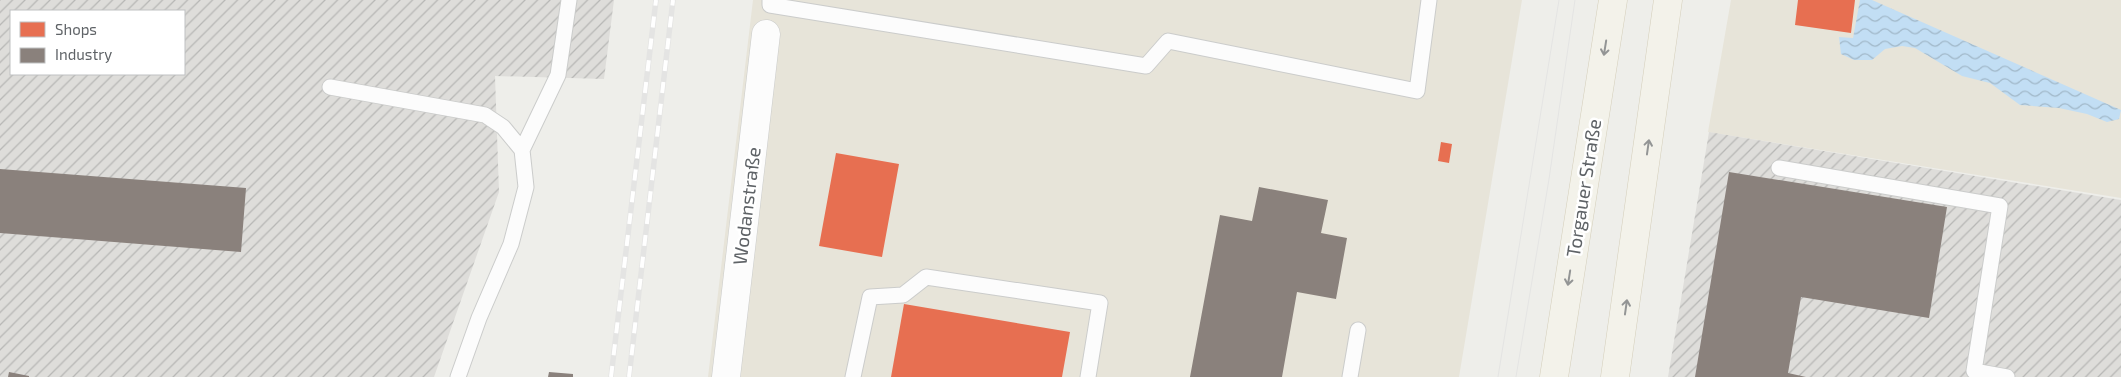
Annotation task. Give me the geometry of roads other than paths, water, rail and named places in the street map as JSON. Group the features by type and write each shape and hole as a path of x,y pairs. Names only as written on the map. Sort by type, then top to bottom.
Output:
{"main road":[{"name":"Torgauer Straße","path":"1554,377 1613,0"},
{"path":"1615,377 1668,0"}],"street":[{"name":"Wodanstraße","path":"726,377 766,34"}],"lane":[{"path":"458,377 479,318 510,244 526,187 522,150 558,75 569,0"},
{"path":"770,0 770,5 1146,66 1168,41 1416,91 1429,0"},
{"path":"330,87 485,114 503,127 522,150"},
{"path":"1779,168 2000,206 1974,371 2007,377"},
{"path":"853,377 870,297 903,296 926,277 1100,303 1088,377"},
{"path":"1350,377 1358,330"}],"water":[{"path":"1860,0 1872,0 2121,110 2119,119 2107,122 2087,114 2059,108 2020,105 1990,83 1962,76 1915,48 1902,46 1885,49 1872,60 1854,60 1841,54 1839,37 1853,38"}],"tram line":[{"path":"1498,377 1559,0"},
{"path":"1516,377 1549,179 1575,0"}],"railway":[{"path":"611,377 656,0"},
{"path":"629,377 673,0"}]}
